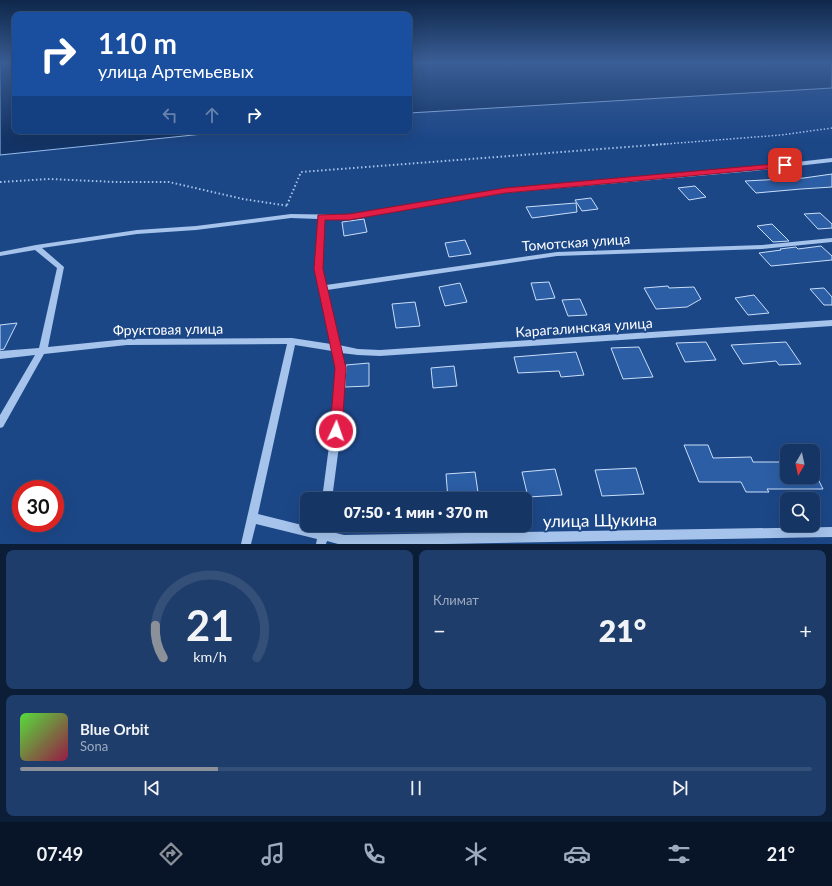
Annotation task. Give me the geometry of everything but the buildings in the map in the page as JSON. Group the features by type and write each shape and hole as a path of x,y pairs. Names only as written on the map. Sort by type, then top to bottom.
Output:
{"street":[{"path":"0,254 36,247 137,232 196,228 291,216 306,215 321,217 349,217 505,191 754,169 832,160"},
{"path":"321,217 319,269 337,348 340,368 336,431 328,492"},
{"name":"Томотская улица","path":"323,288 557,254 762,247 832,240"},
{"path":"0,424 43,349 62,267 36,247"},
{"name":"Карагалинская улица","path":"337,348 358,352 380,353 832,324"},
{"path":"246,544 292,341"},
{"name":"Фруктовая улица","path":"0,355 43,349 127,342 292,341 337,348"},
{"name":"улица Щукина","path":"252,518 344,540 832,532"}],"path":[{"path":"287,205 301,172 781,135 832,128"},
{"path":"0,182 50,179 115,182 169,182 243,199 294,207"}],"water":[{"path":"0,88 12,88 12,134 203,134 0,155"},
{"path":"412,88 825,88 412,113"}],"route":[{"path":"336,431 340,368 337,348 319,269 321,217 349,217 505,191 785,165"}]}
